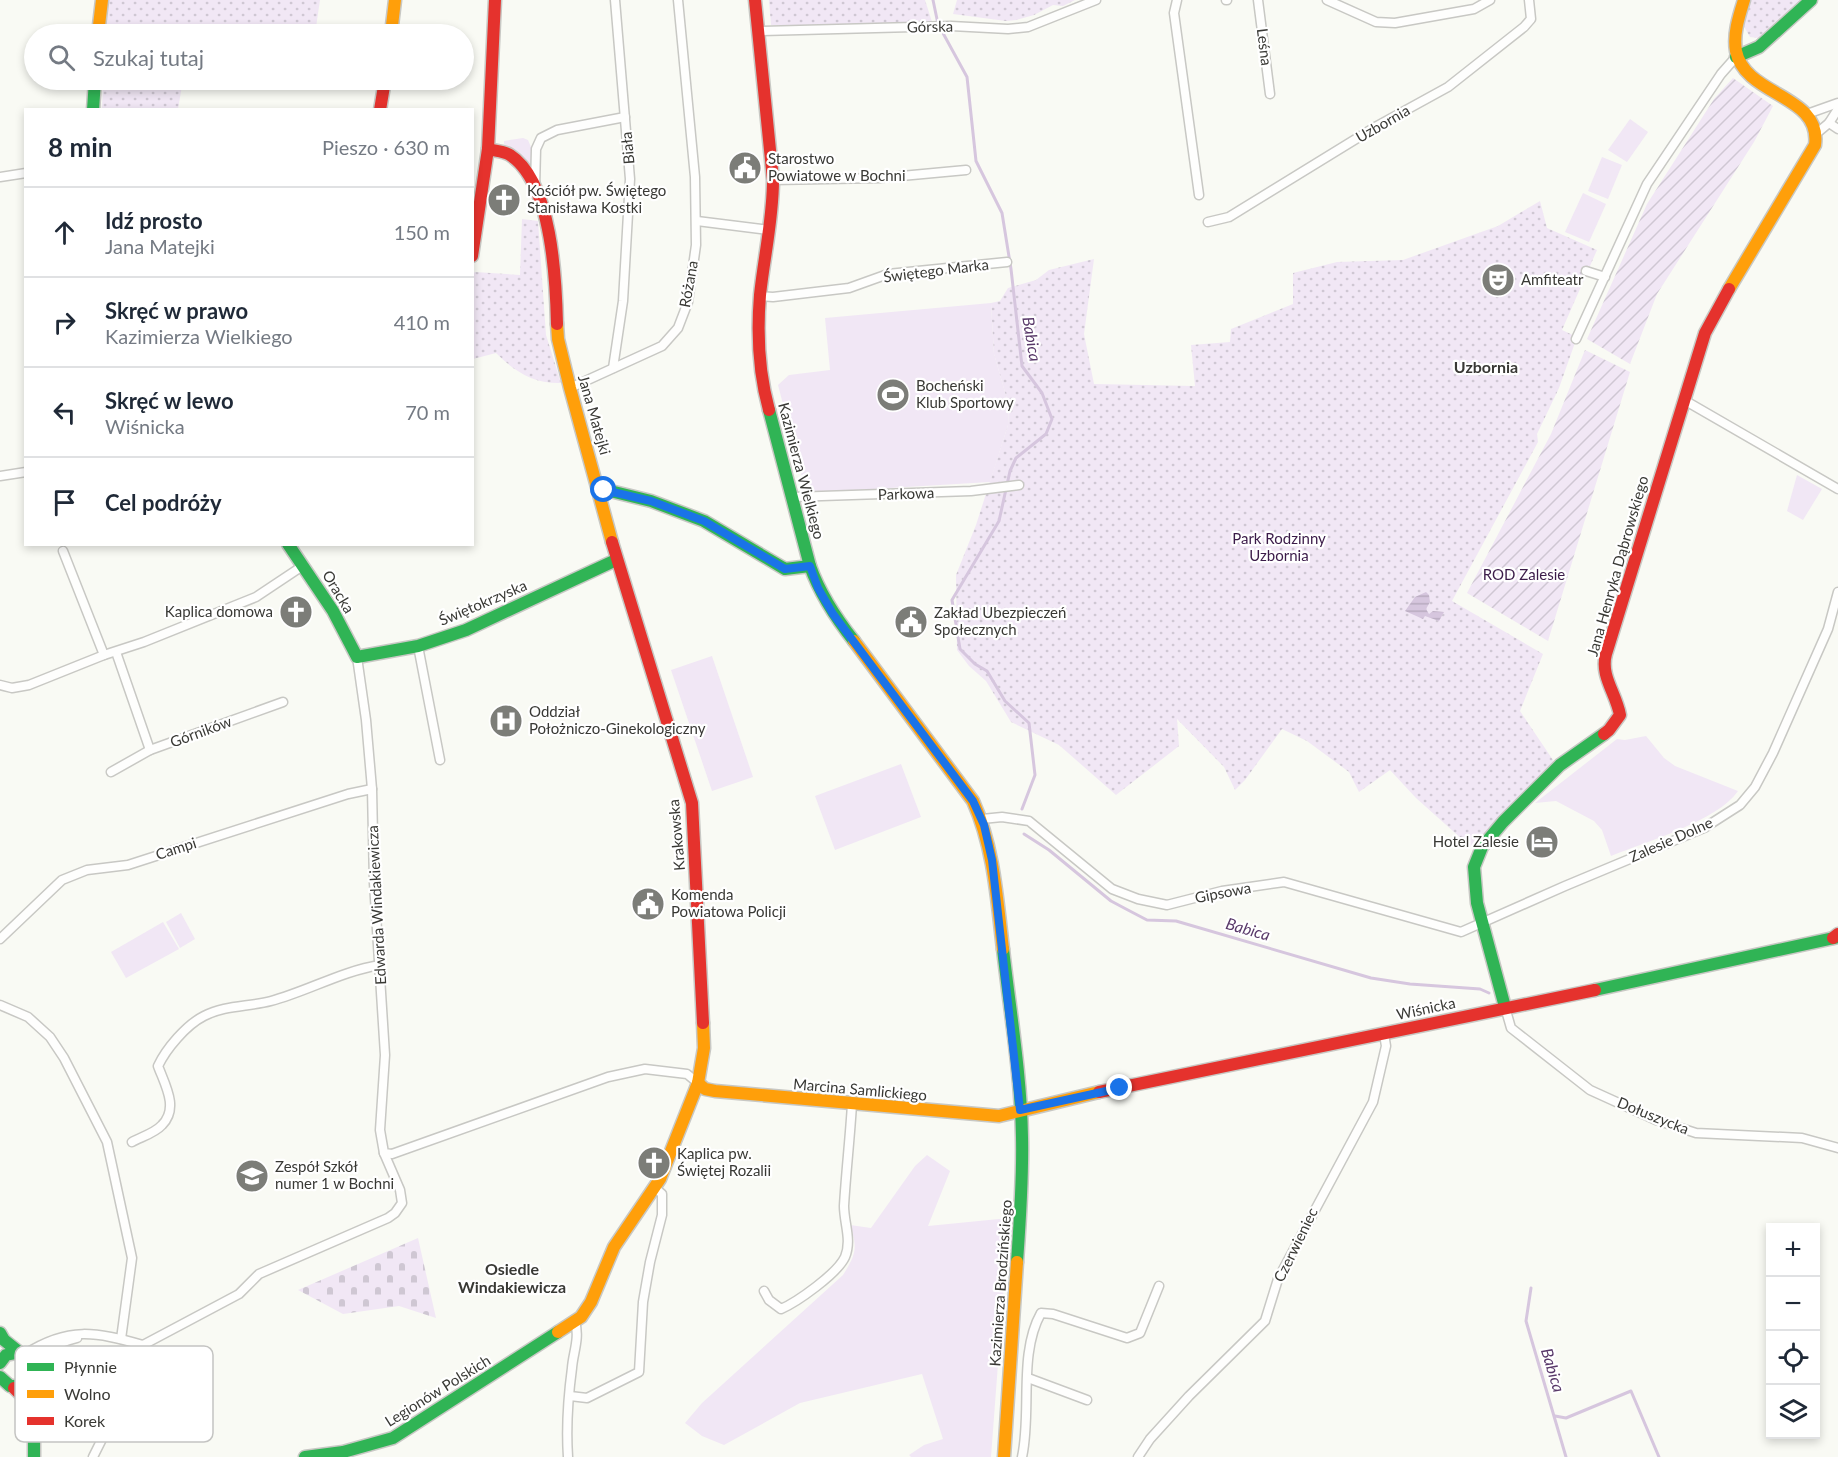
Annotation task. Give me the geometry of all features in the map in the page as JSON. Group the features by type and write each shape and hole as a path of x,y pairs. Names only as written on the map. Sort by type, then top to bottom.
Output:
{"street":[{"path":"99,24 102,0"},
{"path":"392,24 395,0"},
{"path":"474,243 488,149 495,0"},
{"name":"Biała","path":"613,368 623,301 630,179 615,0"},
{"name":"Różana","path":"570,388 662,346 678,328 688,302 693,279 697,221 678,0"},
{"name":"Kazimierza Wielkiego","path":"755,0 773,180 760,296 763,380 810,566 818,588 833,614 962,785 982,819 992,860 1020,1110"},
{"name":"Górska","path":"759,31 941,27 1008,29 1028,27 1096,0"},
{"path":"1177,0 1174,13 1199,195"},
{"name":"Leśna","path":"1258,0 1270,94"},
{"path":"1327,0 1376,22 1395,23 1474,9 1490,0"},
{"name":"Uzbornia","path":"1208,222 1229,218 1377,126 1448,87 1524,27 1531,19 1529,0"},
{"path":"1744,0 1734,41 1736,57 1752,78 1807,114 1812,119 1817,133"},
{"path":"1576,339 1647,184 1721,74 1736,57 1759,46 1811,0"},
{"path":"93,108 94,90"},
{"path":"380,108 383,90"},
{"path":"1807,114 1838,103"},
{"name":"Jana Henryka Dąbrowskiego","path":"1505,1007 1477,903 1474,867 1482,847 1503,822 1560,765 1609,730 1620,715 1618,703 1604,666 1610,639 1705,333 1722,300 1815,145 1817,133 1829,123 1838,109"},
{"path":"535,189 536,149 541,138 556,130 625,117"},
{"path":"1829,123 1838,129"},
{"name":"Jana Matejki","path":"488,149 509,154 524,167 535,189 550,231 556,283 558,339 598,488"},
{"path":"773,180 880,178 966,170"},
{"path":"0,177 24,173"},
{"path":"697,221 769,230"},
{"name":"Świętego Marka","path":"760,296 773,297 849,288 888,274 1007,262"},
{"path":"1586,271 1605,277"},
{"path":"1684,400 1838,489"},
{"path":"0,476 24,472"},
{"name":"Parkowa","path":"792,497 911,494 1017,486"},
{"path":"598,488 651,501 704,521 785,569 810,566"},
{"name":"Krakowska","path":"575,1322 585,1312 614,1247 655,1188 698,1083 704,1048 692,802 616,560 598,488"},
{"name":"Oracka","path":"293,546 333,611 357,657"},
{"path":"63,551 104,655"},
{"name":"Świętokrzyska","path":"357,657 418,646 466,630 616,560"},
{"path":"0,685 12,687 29,685 256,597 304,565"},
{"name":"Zalesie Dolne","path":"1482,922 1704,828 1740,805 1755,787 1773,753 1828,629 1838,592"},
{"path":"418,646 440,760"},
{"name":"Górników","path":"116,651 150,750 283,702"},
{"name":"Edwarda Windakiewicza","path":"142,1345 239,1294 259,1274 396,1213 402,1203 400,1190 384,1153 380,1130 385,1055 374,883 372,789 366,720 357,657"},
{"path":"111,771 150,750"},
{"name":"Campi","path":"0,939 63,880 87,870 128,865 348,794 372,789"},
{"name":"Gipsowa","path":"982,819 1002,817 1029,821 1112,889 1138,899 1167,905 1222,891 1284,882 1461,932 1482,922"},
{"name":"Wiśnicka","path":"1020,1110 1836,936"},
{"path":"132,1142 161,1126 166,1118 171,1101 158,1066 165,1051 202,1017 224,1008 271,1001 359,968 380,965"},
{"path":"0,1005 28,1017 50,1037 64,1058 106,1142 132,1258 121,1339"},
{"name":"Dołuszycka","path":"1505,1007 1511,1028 1552,1061 1590,1089 1656,1120 1696,1133 1802,1138 1838,1148"},
{"name":"Czerwieniec","path":"1138,1457 1150,1439 1189,1396 1265,1321 1278,1279 1373,1102 1386,1046 1384,1034"},
{"path":"384,1153 392,1154 608,1077 645,1069 687,1074 698,1083"},
{"name":"Marcina Samlickiego","path":"698,1083 712,1091 852,1104 999,1116 1020,1110"},
{"path":"764,1291 769,1300 781,1309 790,1305 835,1270 844,1258 848,1244 844,1210 852,1104"},
{"name":"Kazimierza Brodzińskiego","path":"1004,1457 1022,1188 1020,1110"},
{"path":"570,1396 587,1398 639,1372 646,1283 662,1215 662,1194 655,1188"},
{"path":"1022,1457 1032,1340 1035,1324 1041,1313 1053,1314 1127,1338 1140,1333 1159,1286"},
{"path":"568,1457 567,1435 577,1339 575,1322"},
{"name":"Legionów Polskich","path":"305,1457 343,1452 393,1438 575,1322"},
{"path":"0,1333 4,1340 15,1348"},
{"path":"54,1346 89,1335"},
{"path":"36,1346 58,1336 89,1335 121,1339 142,1345"},
{"path":"0,1362 10,1353 15,1353"},
{"path":"0,1377 8,1389"},
{"path":"1028,1378 1087,1400"},
{"path":"34,1442 34,1457"},
{"path":"93,1457 100,1442"}],"green space":[{"path":"108,0 320,0 316,24 106,24"},
{"path":"769,0 925,0 932,22 929,26 771,25"},
{"path":"957,0 1075,0 1063,6 1053,5 1034,15 1006,21 953,14"},
{"path":"1750,0 1800,0 1758,38 1750,37 1743,25"},
{"path":"1733,78 1773,106 1754,142 1657,294 1630,364 1587,339 1647,204 1714,99"},
{"path":"103,90 181,90 178,108 102,108"},
{"path":"1630,119 1648,132 1627,162 1608,150"},
{"path":"523,138 528,140 533,152 534,172 504,144 504,141"},
{"path":"1602,157 1622,165 1608,199 1588,191"},
{"path":"1583,193 1606,204 1589,242 1565,232"},
{"name":"Park Rodzinny Uzbornia","path":"1540,201 1547,228 1597,250 1562,330 1577,337 1559,388 1537,434 1538,442 1452,601 1543,654 1520,711 1555,763 1473,849 1416,798 1390,770 1359,792 1349,772 1307,741 1282,729 1245,780 1235,790 1224,767 1177,719 1179,746 1116,795 1059,745 1011,722 986,681 969,666 957,650 956,575 976,525 1008,425 1009,406 994,354 991,303 1000,301 1008,288 1036,280 1049,270 1094,259 1084,334 1094,384 1195,386 1191,345 1230,342 1231,329 1293,304 1293,273 1337,262 1403,260 1498,226"},
{"path":"522,219 538,221 546,335 561,383 533,379 496,353 474,359 474,273 520,275"},
{"name":"Bocheński Klub Sportowy","path":"991,303 994,354 1009,406 1008,425 990,482 806,493 778,385 789,375 830,370 825,318"},
{"name":"ROD Zalesie","path":"1585,350 1630,372 1548,641 1467,593 1551,434"},
{"path":"1797,475 1822,489 1803,520 1787,511"},
{"path":"712,656 753,777 712,791 671,670"},
{"path":"1646,736 1664,758 1675,766 1738,791 1728,802 1698,821 1611,856 1602,830 1594,821 1556,801 1535,803 1617,739 1625,740"},
{"path":"901,764 921,817 835,850 815,796"},
{"path":"181,913 195,939 180,948 166,922"},
{"path":"163,922 179,949 126,978 111,952"},
{"path":"927,1155 950,1171 928,1226 1009,1218 991,1457 911,1457 909,1455 924,1445 943,1439 922,1374 800,1403 724,1445 702,1436 685,1423 702,1403 843,1275 851,1262 855,1245 850,1225 871,1228 915,1166"},
{"path":"418,1238 436,1318 399,1306 343,1314 298,1290"}],"shaded area":[{"path":"1426,592 1430,602 1426,609 1429,614 1433,611 1444,612 1439,621 1425,616 1423,619 1405,611 1415,597"}],"waterway":[{"name":"Babica","path":"933,0 938,24 967,77 976,161 1002,213 1022,366 1042,393 1052,419 1046,434 1016,458 1010,471 999,521 952,600 960,649 975,664 987,671 1005,701 1029,723 1035,775 1022,809"},
{"name":"Babica","path":"1024,834 1049,850 1111,901 1147,920 1176,921 1371,978 1410,984 1480,989 1489,993"},
{"name":"Babica","path":"1531,1288 1526,1321 1566,1457"},
{"path":"1555,1416 1566,1418 1631,1391 1659,1457"}],"traffic: fast":[{"path":"1736,57 1759,47 1811,0"},
{"path":"93,108 94,90"},
{"path":"769,410 810,566 829,605 854,641"},
{"path":"598,488 651,501 704,521 785,569 810,566"},
{"path":"289,546 333,611 357,657 418,646 466,630 616,560"},
{"path":"1505,1007 1477,903 1474,867 1482,847 1503,822 1560,765 1604,734"},
{"path":"1595,990 1838,937"},
{"path":"1003,949 1021,1113 1022,1184 1017,1262"},
{"path":"305,1457 343,1452 393,1438 558,1332"},
{"path":"0,1333 4,1340 15,1349"},
{"path":"0,1363 6,1355 15,1353"},
{"path":"0,1377 10,1386 15,1386"},
{"path":"34,1442 34,1457"}],"traffic: slow":[{"path":"99,24 102,0"},
{"path":"392,24 395,0"},
{"path":"1729,289 1815,145 1814,128 1807,115 1753,78 1742,66 1736,51 1735,38 1744,0"},
{"path":"557,324 558,339 570,388 612,542"},
{"path":"854,641 973,801 990,855 1003,949"},
{"path":"558,1332 581,1317 591,1302 614,1247 660,1179 698,1083 704,1048 703,1023"},
{"path":"698,1083 705,1089 715,1091 999,1116 1099,1092"},
{"path":"1004,1457 1017,1262"}],"traffic: jam":[{"path":"474,243 488,149 495,0"},
{"path":"755,0 773,180 770,224 760,295 759,324 761,368 769,410"},
{"path":"380,108 383,90"},
{"path":"488,149 510,155 524,168 535,186 543,208 553,258 557,324"},
{"path":"1604,734 1620,715 1605,670 1606,654 1705,333 1729,289"},
{"path":"612,542 692,803 703,1023"},
{"path":"1833,938 1838,934"},
{"path":"1099,1092 1595,990"}],"place":[{"name":"Starostwo Powiatowe w Bochni","path":"745,168"},
{"name":"Kościół pw. Świętego Stanisława Kostki","path":"504,200"},
{"name":"Amfiteatr","path":"1498,280"},
{"name":"Bocheński Klub Sportowy","path":"893,395"},
{"name":"Kaplica domowa","path":"296,612"},
{"name":"Zakład Ubezpieczeń Społecznych","path":"911,622"},
{"name":"Oddział Położniczo-Ginekologiczny","path":"506,721"},
{"name":"Hotel Zalesie","path":"1542,842"},
{"name":"Komenda Powiatowa Policji","path":"648,904"},
{"name":"Kaplica pw. Świętej Rozalii","path":"654,1163"},
{"name":"Zespół Szkół numer 1 w Bochni","path":"252,1176"}],"district":[{"name":"Uzbornia","path":"1486,367"},
{"name":"Osiedle Windakiewicza","path":"512,1278"}],"route":[{"path":"604,490 651,501 704,521 785,569 810,566 815,582 833,614 962,785 982,819 992,860 1020,1110 1120,1088"}]}
